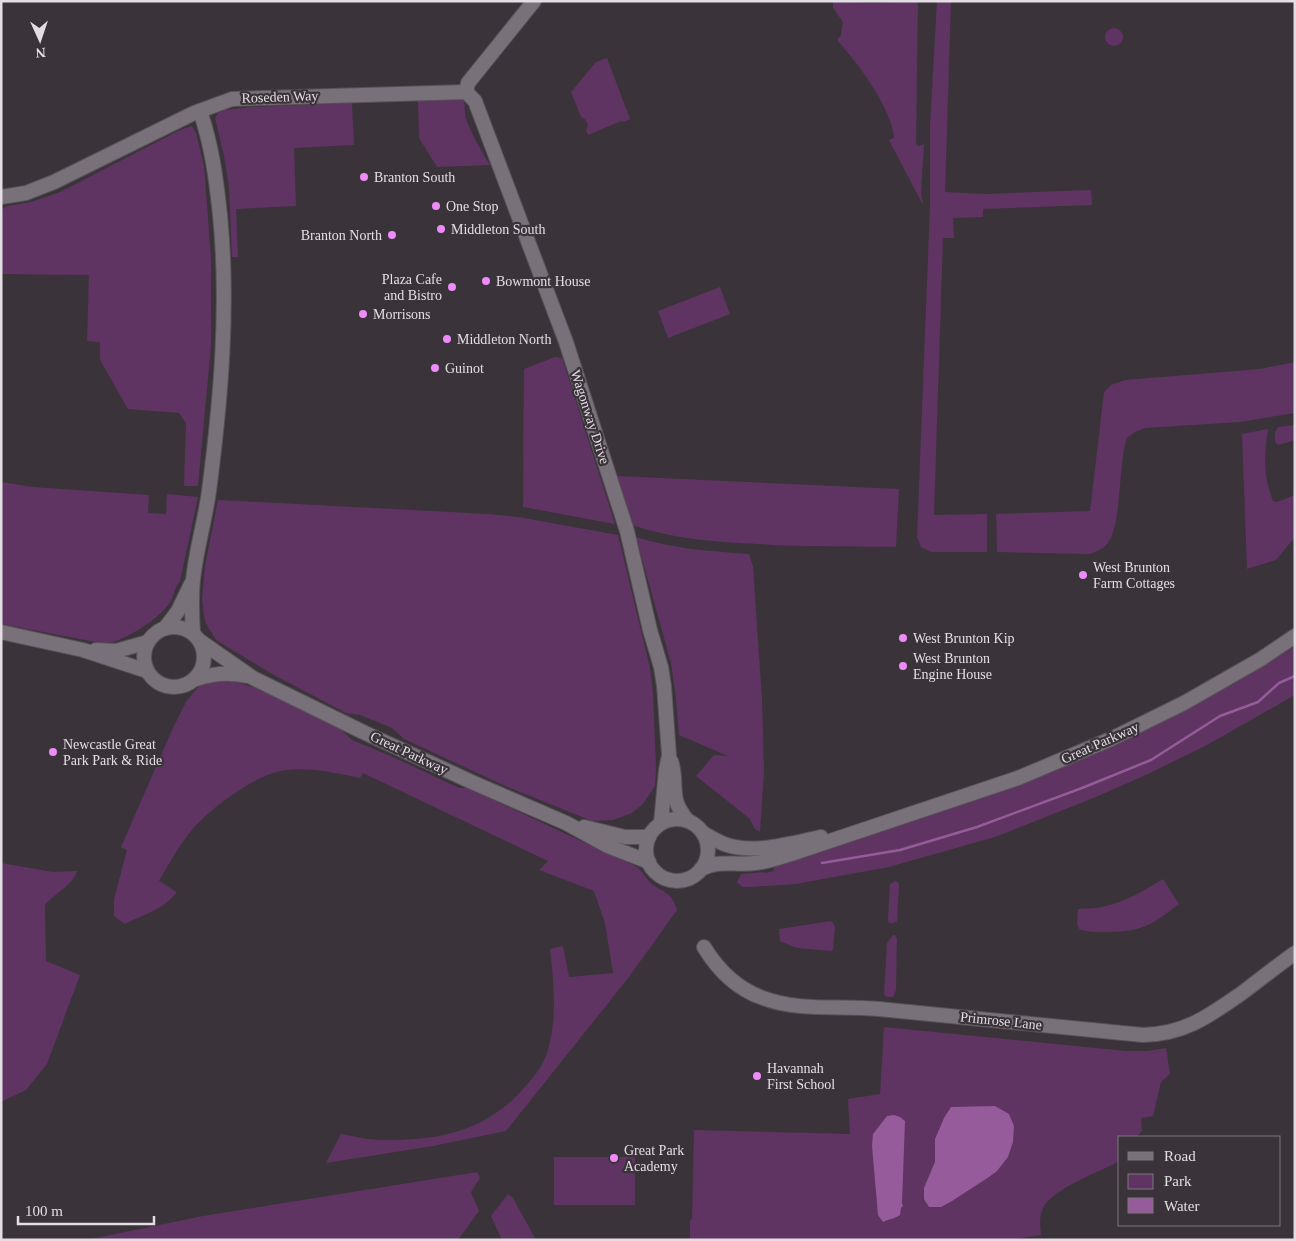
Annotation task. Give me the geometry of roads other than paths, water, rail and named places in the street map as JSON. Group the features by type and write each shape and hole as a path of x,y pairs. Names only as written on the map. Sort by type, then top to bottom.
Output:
{"street":[{"path":"466,92 468,83 534,1"},
{"name":"Roseden Way","path":"1,197 26,193 54,182 200,111 232,99 466,92"},
{"name":"Wagonway Drive","path":"466,92 475,101 566,342 627,531 664,686 669,755 661,823"},
{"path":"196,679 201,672 204,662 204,651 197,638 193,581 208,493 220,392 224,297 221,229 214,164 200,111"},
{"path":"165,628 178,611 193,581"},
{"name":"Great Parkway","path":"83,650 116,650 148,642 156,632 165,628 178,627 197,638 253,678 380,740 566,822 608,846 649,862 656,872 667,879 680,881 692,877 701,869 719,862 745,864 765,862 891,822 1018,778 1112,739 1184,704 1261,659 1295,636"},
{"name":"Great Parkway","path":"1,632 83,650 147,671 154,680 163,686 172,688 188,685 196,679 217,673 235,673 253,678"},
{"path":"147,671 143,658 148,642"},
{"name":"Wagonway Drive","path":"669,755 674,769 676,800 679,809 688,821"},
{"path":"649,862 646,850 649,837 661,823 675,820 688,821"},
{"name":"Great Parkway","path":"688,821 703,833 725,844 754,848 794,842 891,822"},
{"name":"Great Parkway","path":"566,822 625,837 649,837"},
{"path":"701,869 708,852 703,833"},
{"name":"Primrose Lane","path":"704,947 713,962 734,982 759,997 773,1001 803,1006 876,1008 1144,1034 1172,1032 1195,1024 1211,1015 1295,953"}],"water":[{"path":"995,1106 1009,1114 1014,1126 1013,1142 1008,1157 997,1171 952,1201 941,1207 929,1207 924,1199 924,1188 935,1162 935,1139 951,1107"},
{"path":"894,1115 905,1121 903,1206 900,1215 883,1222 878,1215 872,1146 873,1134 887,1116"}],"waterway":[{"path":"822,863 900,850 977,827 1082,788 1151,760 1220,716 1258,702 1279,683 1295,676"}],"place":[{"name":"Branton South","path":"364,177"},
{"name":"One Stop","path":"436,206"},
{"name":"Middleton South","path":"441,229"},
{"name":"Branton North","path":"392,235"},
{"name":"Bowmont House","path":"486,281"},
{"name":"Plaza Cafe and Bistro","path":"452,287"},
{"name":"Morrisons","path":"363,314"},
{"name":"Middleton North","path":"447,339"},
{"name":"Guinot","path":"435,368"},
{"name":"West Brunton Farm Cottages","path":"1083,575"},
{"name":"West Brunton Kip","path":"903,638"},
{"name":"West Brunton Engine House","path":"903,666"},
{"name":"Newcastle Great Park Park & Ride","path":"53,752"},
{"name":"Havannah First School","path":"757,1076"},
{"name":"Great Park Academy","path":"614,1158"}]}
